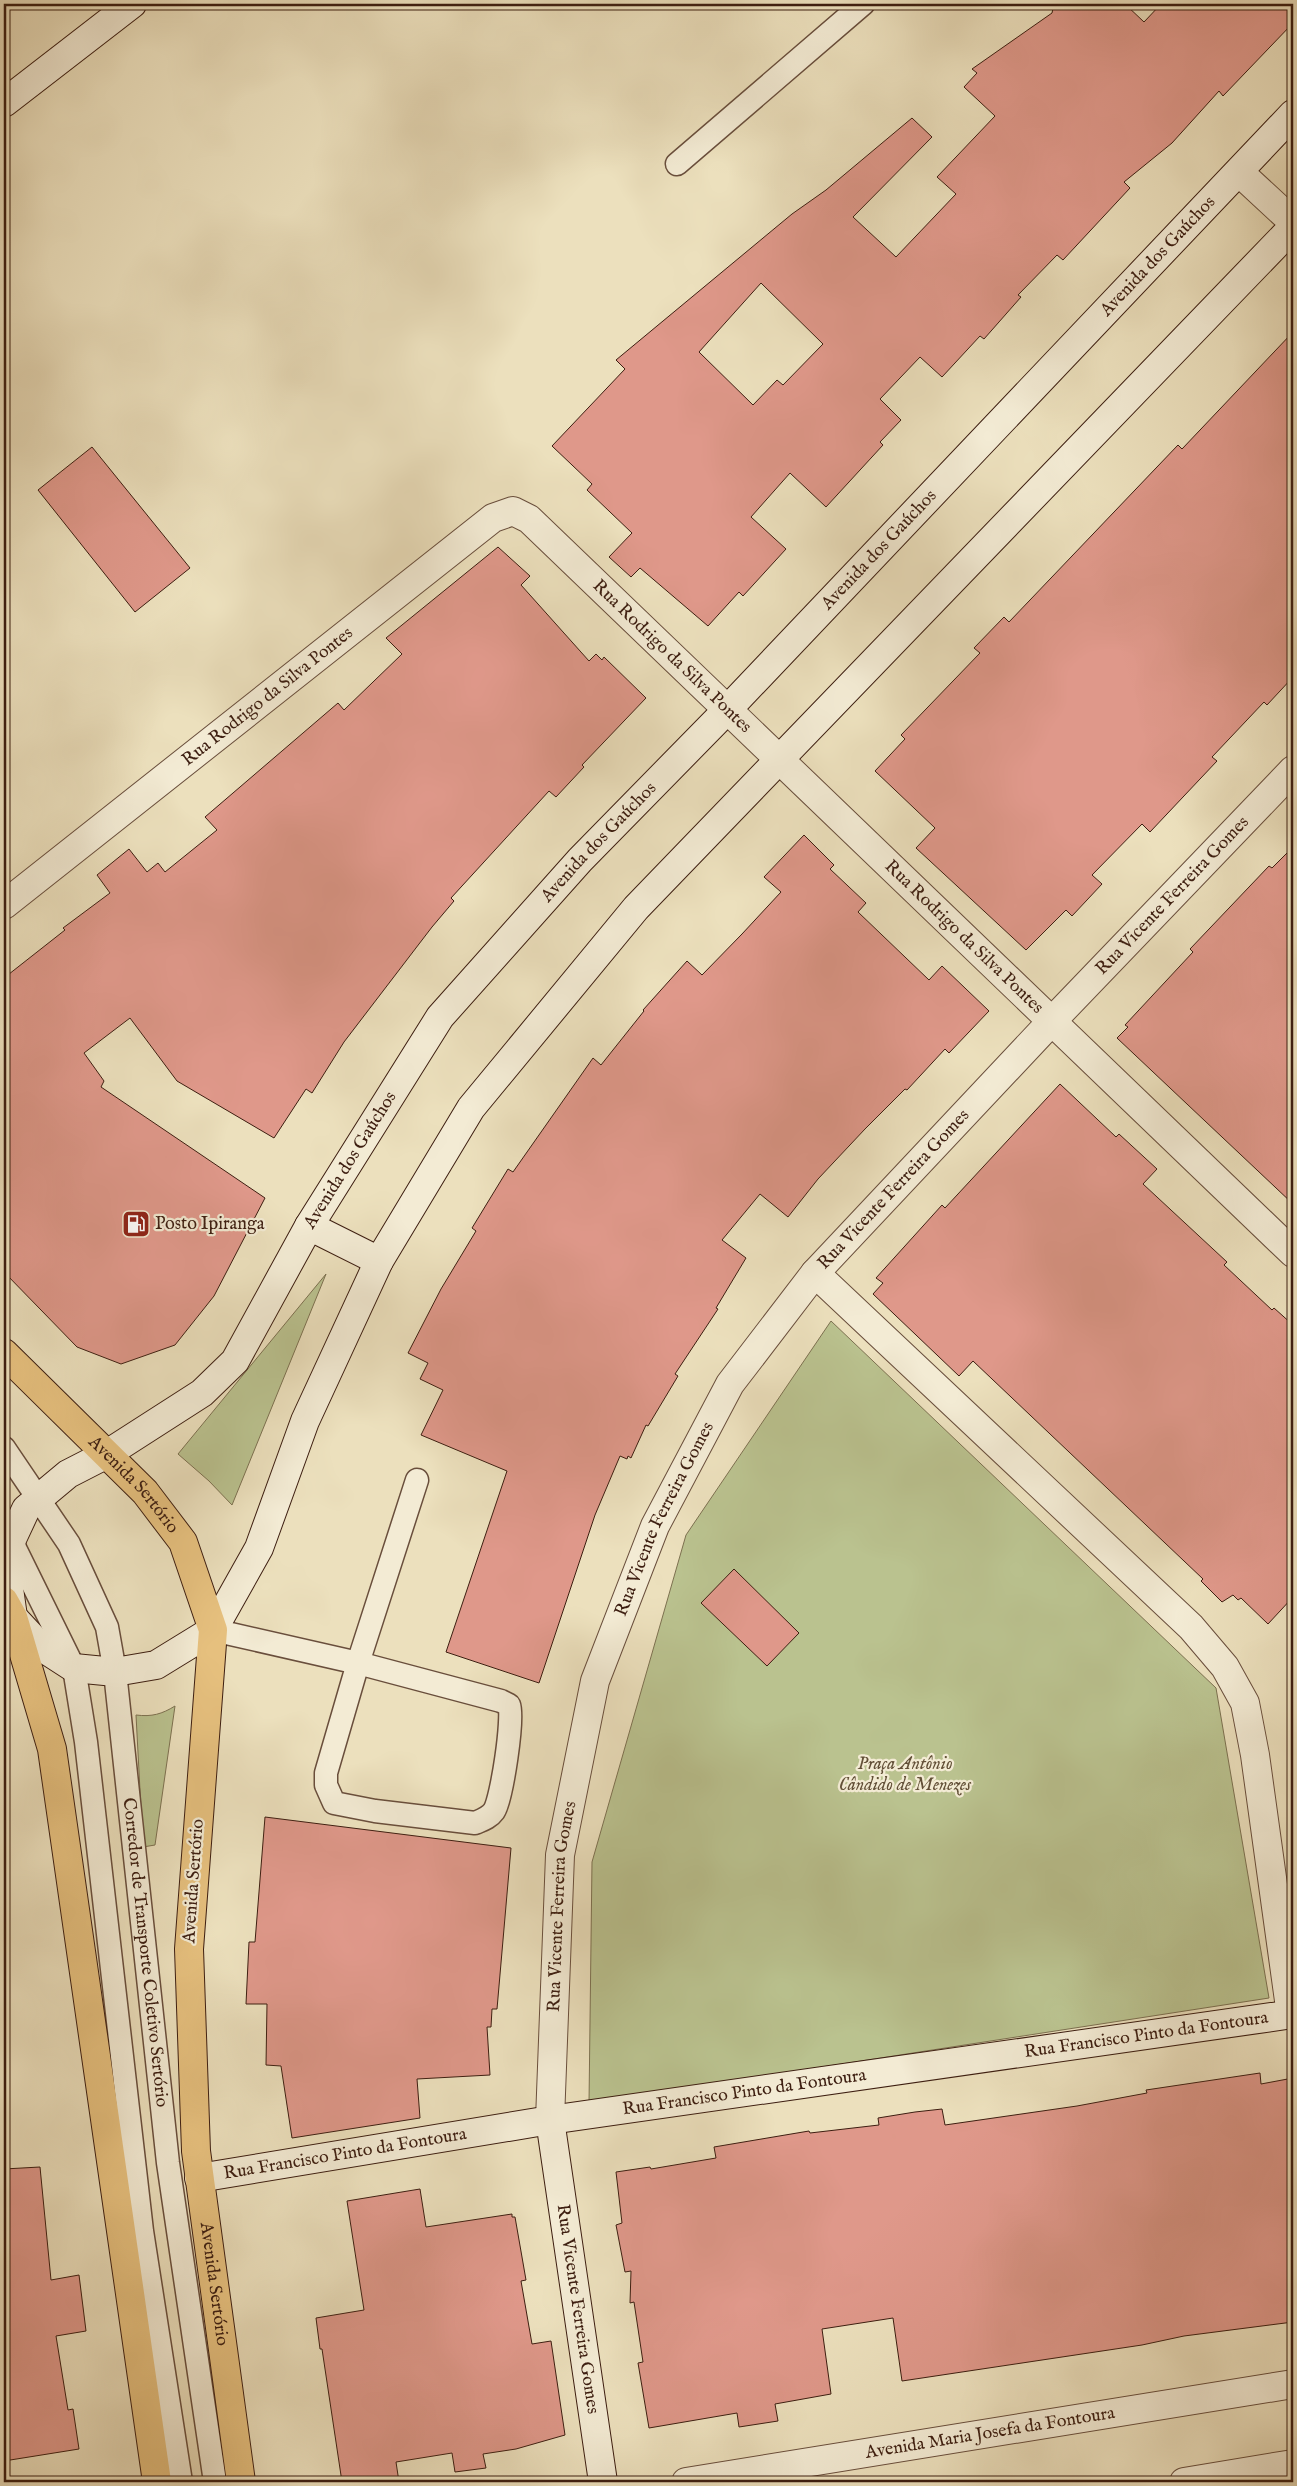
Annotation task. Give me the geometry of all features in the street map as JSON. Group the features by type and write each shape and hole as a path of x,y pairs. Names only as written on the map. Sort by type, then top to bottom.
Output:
{"main road":[{"name":"Avenida Sertório","path":"4,1353 44,1395 107,1454 144,1492 183,1542 213,1630 189,1949 198,2178 241,2482"},
{"path":"7,1613 52,1749 157,2482"}],"street":[{"path":"4,103 132,4"},
{"name":"Avenida dos Gaúchos","path":"7,1613 8,1533 26,1509 68,1474 107,1454 202,1394 235,1361 309,1226 440,1017 580,860 727,710 1293,114"},
{"path":"1239,172 1293,222"},
{"path":"7,1613 40,1646 74,1668 115,1672 156,1665 213,1630 259,1548 305,1421 379,1261 471,1108 636,908 1293,227"},
{"name":"Rua Rodrigo da Silva Pontes","path":"4,905 493,518 513,511 529,519 1293,1253"},
{"name":"Rua Vicente Ferreira Gomes","path":"603,2482 550,2120 560,1855 596,1680 655,1526 730,1384 815,1273 1052,1021 1293,770"},
{"path":"309,1226 379,1261"},
{"path":"815,1273 1191,1627 1226,1667 1245,1703 1255,1755 1292,2014"},
{"name":"Rua Francisco Pinto da Fontoura","path":"198,2178 550,2120 1292,2014"},
{"name":"Avenida Maria Josefa da Fontoura","path":"686,2482 1293,2384"},
{"path":"1184,2482 1293,2464"}],"lane":[{"path":"677,164 863,4"},
{"name":"Corredor de Transporte Coletivo Sertório","path":"4,1448 69,1544 108,1627 115,1672 168,2163 215,2482"},
{"path":"213,1630 358,1663 501,1701 509,1705 512,1718 499,1797 494,1810 486,1819 475,1823 334,1803 326,1785 326,1773 358,1663 416,1480"},
{"name":"Corredor de Transporte Coletivo Sertório","path":"8,1533 74,1668 86,1742 142,2231 181,2482"}],"green space":[{"path":"326,1274 232,1505 209,1481 178,1454"},
{"name":"Praça Antônio Cândido de Menezes","path":"831,1321 1216,1688 1269,1998 589,2103 592,1862 686,1535"},
{"path":"175,1706 155,1845 143,1847 136,1715 147,1716 157,1714"}],"building":[{"path":"1054,4 1125,4 1144,22 1161,4 1293,4 1293,23 1223,96 1219,91 1172,143 1124,182 1130,188 1063,260 1057,255 1018,295 1021,297 984,339 980,336 942,377 920,357 880,399 901,420 880,442 883,445 826,507 790,473 751,517 786,549 743,596 739,592 708,626 640,568 631,577 609,557 632,533 587,490 592,484 552,446 625,369 616,360 792,214 826,190 912,118 932,137 853,217 896,257 956,194 937,177 995,116 964,87 977,73 972,69 1052,13","holes":["761,283 823,344 783,385 777,380 753,405 699,352"]},
{"path":"1293,332 1293,677 1267,705 1264,702 1212,757 1217,761 1150,832 1142,824 1092,875 1102,884 1072,916 1066,910 1026,950 916,848 935,828 875,771 905,739 901,735 980,653 974,648 1004,617 1009,622 1178,445 1182,449"},
{"path":"92,447 190,568 135,612 38,490"},
{"path":"498,547 530,576 521,585 589,661 596,654 602,660 604,657 646,698 582,765 584,767 556,797 549,791 451,898 454,901 344,1042 312,1093 306,1089 274,1138 177,1081 130,1018 84,1053 104,1081 101,1087 265,1198 214,1296 175,1345 121,1364 77,1347 4,1272 4,978 65,930 63,928 110,893 97,875 129,849 147,872 158,863 165,872 217,830 205,817 338,703 344,710 402,654 386,638"},
{"path":"804,835 834,865 830,869 866,903 858,912 929,980 942,966 989,1011 949,1053 945,1049 907,1090 905,1089 865,1129 818,1179 788,1217 760,1194 722,1240 746,1258 716,1308 718,1309 675,1374 678,1376 648,1426 646,1425 631,1458 628,1456 627,1459 620,1456 595,1515 539,1683 446,1652 507,1471 421,1435 443,1390 420,1379 428,1363 408,1353 441,1289 476,1231 472,1228 508,1169 513,1172 593,1058 601,1065 643,1010 687,961 702,975 781,892 764,877"},
{"path":"1293,847 1293,1204 1117,1038 1128,1027 1125,1025 1193,952 1190,949 1269,866 1272,868"},
{"path":"1060,1084 1116,1137 1119,1134 1157,1169 1143,1184 1227,1262 1224,1265 1272,1310 1274,1308 1293,1325 1293,1597 1268,1624 1241,1598 1238,1600 1233,1595 1222,1602 1201,1581 1203,1579 973,1361 959,1376 873,1294 883,1283 876,1278 942,1205 945,1208"},
{"path":"734,1569 799,1633 767,1666 701,1603"},
{"path":"265,1817 511,1848 497,2009 492,2009 491,2027 487,2027 490,2075 417,2079 420,2118 292,2138 281,2066 266,2065 267,2004 246,2004 249,1942 255,1942"},
{"path":"1260,2073 1261,2084 1293,2078 1293,2322 1184,2336 1142,2345 902,2381 893,2318 822,2329 831,2394 775,2404 778,2421 739,2427 737,2413 649,2428 638,2363 643,2362 634,2302 630,2303 631,2271 625,2272 616,2225 622,2223 616,2172 650,2167 651,2169 716,2158 714,2147 809,2131 810,2133 879,2125 878,2118 915,2112 942,2109 945,2125 1077,2106 1147,2093 1146,2090"},
{"path":"40,2167 51,2280 79,2275 86,2331 56,2336 68,2410 73,2409 79,2449 4,2461 4,2169"},
{"path":"420,2189 426,2227 512,2214 512,2217 515,2217 526,2280 521,2281 532,2344 551,2341 565,2435 516,2449 483,2454 486,2468 455,2472 452,2453 396,2462 399,2482 342,2482 316,2318 364,2310 347,2201"}],"place":[{"name":"Posto Ipiranga","path":"136,1224"}]}
